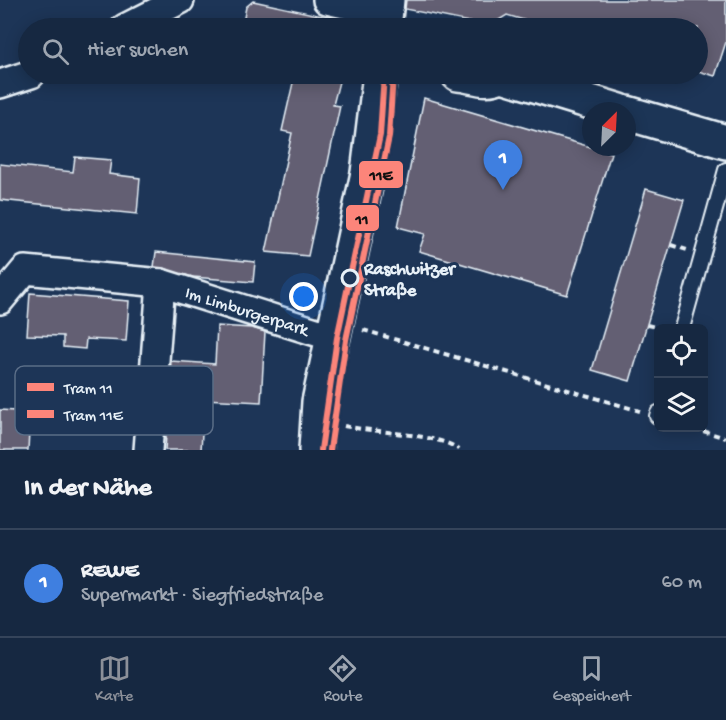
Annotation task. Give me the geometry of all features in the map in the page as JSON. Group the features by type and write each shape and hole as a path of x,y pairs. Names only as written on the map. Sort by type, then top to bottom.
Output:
{"main road":[{"path":"316,437 334,329 368,173 379,84"},
{"path":"532,84 591,102"},
{"path":"636,116 726,142"}],"street":[{"path":"145,18 180,0"},
{"path":"327,0 385,14"},
{"path":"0,84 18,78"},
{"name":"Im Limburgerpark","path":"0,300 25,270 161,283 334,329"},
{"name":"Im Limburgerpark","path":"155,366 161,283"},
{"name":"Im Limburgerpark","path":"148,450 149,435"}],"lane":[{"path":"683,324 726,170"}],"path":[{"path":"647,325 654,327"},
{"path":"334,329 654,414"},
{"path":"706,432 726,438"},
{"path":"316,437 436,439 452,443 459,450"}],"building":[{"path":"406,0 726,0 726,42 715,76 708,74 708,18 517,18 507,15 502,18 449,18 405,9"},
{"path":"253,1 332,18 244,18 246,7"},
{"path":"293,84 338,84 333,105 340,106 308,256 266,252 292,133 282,131"},
{"path":"424,98 582,144 582,156 610,156 567,295 419,251 425,234 398,227"},
{"path":"75,157 111,160 109,174 140,178 137,214 0,200 0,164 73,172"},
{"path":"646,189 684,200 630,381 592,370"},
{"path":"156,252 255,262 253,282 193,277 154,267"},
{"path":"30,293 129,301 126,341 86,339 85,349 63,347 63,336 27,335"},
{"path":"217,326 252,328 265,332 261,402 213,399 213,366 171,366 171,361 215,364"},
{"path":"0,410 15,411 15,435 29,435 28,450 0,450"},
{"path":"166,435 202,435 201,450 165,450"}],"tram line":[{"name":"11","path":"321,450 337,338 380,135 383,84"},
{"name":"11E","path":"330,450 346,340 389,137 392,84"}],"place":[{"name":"REWE","path":"503,190"},
{"name":"Raschwitzer Straße","path":"350,278"}]}
